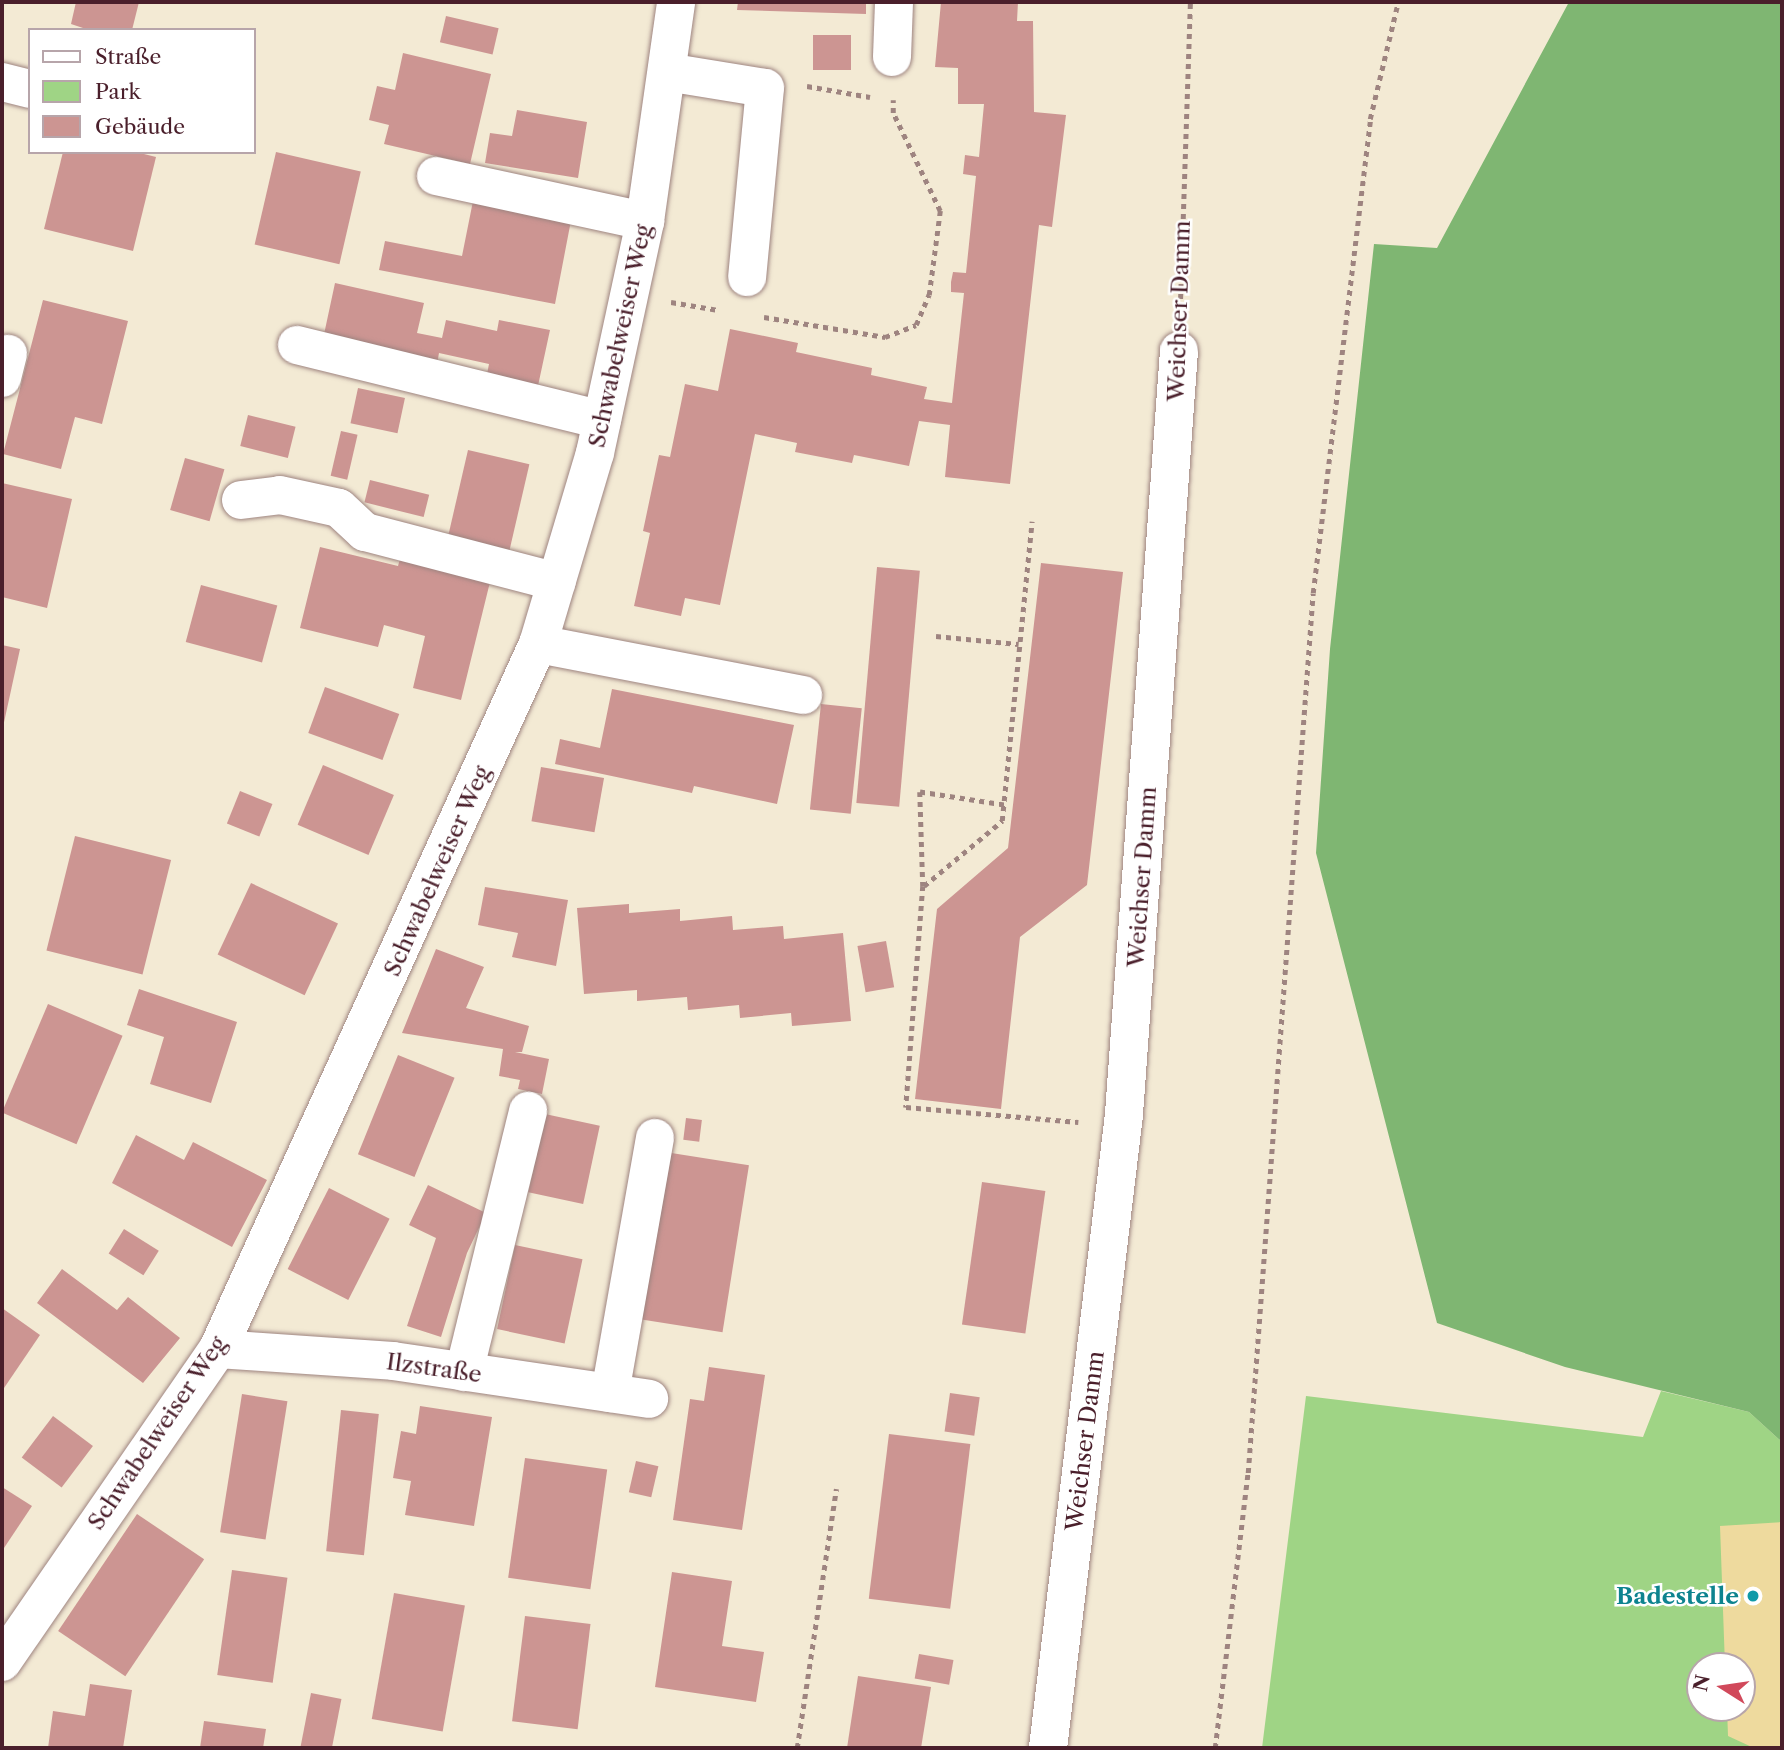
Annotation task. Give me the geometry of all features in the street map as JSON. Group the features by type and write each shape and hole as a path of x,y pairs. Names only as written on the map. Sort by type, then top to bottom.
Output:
{"street":[{"name":"Schwabelweiser Weg","path":"2,1662 218,1349 538,644 602,420 645,221 676,2"},
{"path":"892,57 894,2"},
{"path":"667,72 765,88 747,276"},
{"path":"2,82 28,88"},
{"path":"436,176 645,221"},
{"path":"297,345 602,420"},
{"name":"Weichser Damm","path":"1048,1748 1122,1126 1179,351"},
{"path":"241,500 280,495 339,508 365,532 556,582"},
{"path":"538,644 803,695"},
{"path":"464,1372 528,1111"},
{"path":"610,1393 654,1138"},
{"name":"Ilzstraße","path":"218,1349 393,1361 649,1399"}],"path":[{"name":"Weichser Damm","path":"1179,351 1190,2"},
{"path":"1215,1748 1248,1474 1312,593 1370,119 1398,2"},
{"path":"750,315 885,337 916,325 929,295 940,211 893,113 892,57"},
{"path":"805,86 893,101"},
{"path":"629,295 723,311"},
{"path":"923,886 1002,821 1032,521"},
{"path":"936,636 1019,644"},
{"path":"1004,805 920,792 923,886 906,1107 1122,1126"},
{"path":"797,1748 836,1489"}],"green space":[{"path":"1569,2 1782,2 1782,1442 1749,1412 1565,1367 1437,1323 1316,853 1330,649 1374,244 1437,248"},
{"path":"1661,1391 1749,1412 1782,1442 1782,1748 1262,1748 1306,1396 1643,1437"}],"sand":[{"name":"Badestelle","path":"1782,1522 1782,1748 1754,1748 1728,1736 1728,1722 1756,1722 1756,1652 1724,1652 1720,1526"}],"building":[{"path":"76,2 139,2 132,28 83,28 71,24"},
{"path":"738,2 866,2 866,14 737,10"},
{"path":"941,2 1018,2 1017,21 1033,21 1034,112 1066,115 1052,227 1039,225 1010,484 945,477 950,425 919,421 909,466 854,455 852,463 795,452 797,443 755,434 720,605 685,598 681,616 634,606 650,533 643,531 659,455 670,457 685,384 718,391 730,329 798,343 796,352 872,368 871,375 927,387 924,399 952,403 964,293 951,292 951,282 953,272 966,273 976,176 963,174 965,155 979,157 984,104 958,104 958,68 935,67"},
{"path":"446,16 499,28 493,54 440,42"},
{"path":"813,35 851,35 851,70 813,70"},
{"path":"403,53 491,74 470,164 384,144 389,125 369,120 377,86 395,90"},
{"path":"517,110 587,122 578,178 485,163 490,133 512,136"},
{"path":"276,152 361,172 339,264 255,245"},
{"path":"63,154 144,154 156,157 133,251 44,229"},
{"path":"475,191 573,210 555,304 379,270 385,241 462,256"},
{"path":"335,283 424,303 417,333 442,338 446,320 497,331 499,320 550,330 536,395 485,384 489,364 439,353 437,364 323,339"},
{"path":"43,300 128,321 102,424 75,417 61,469 3,454"},
{"path":"358,388 405,398 397,433 351,423"},
{"path":"248,415 296,427 288,458 240,446"},
{"path":"341,431 358,435 347,480 331,476"},
{"path":"468,450 529,464 509,553 448,539"},
{"path":"185,458 224,469 210,521 170,510"},
{"path":"370,480 429,495 424,517 364,502"},
{"path":"2,483 72,499 47,608 2,597"},
{"path":"320,547 398,566 400,559 490,582 461,700 413,688 425,636 384,625 378,647 300,628"},
{"path":"1041,563 1123,572 1087,885 1020,937 1001,1109 915,1099 937,909 1008,848"},
{"path":"877,567 920,571 899,807 856,803"},
{"path":"201,585 277,605 262,662 186,642"},
{"path":"2,645 20,649 3,727 2,726"},
{"path":"325,687 399,714 382,760 308,733"},
{"path":"612,689 794,725 777,804 694,786 692,793 555,764 560,739 600,748"},
{"path":"821,704 862,708 851,814 810,809"},
{"path":"323,765 394,795 368,855 298,825"},
{"path":"541,767 604,778 594,832 531,821"},
{"path":"240,791 272,804 259,837 227,823"},
{"path":"75,836 171,860 143,974 46,950"},
{"path":"251,883 338,924 305,995 218,955"},
{"path":"485,887 568,900 556,966 512,957 518,933 478,925"},
{"path":"629,904 629,913 680,909 680,921 732,916 733,930 783,926 784,939 843,933 851,1021 792,1026 791,1013 740,1018 739,1005 688,1010 687,997 637,1001 637,990 584,994 577,908"},
{"path":"886,941 894,987 866,992 857,946"},
{"path":"436,949 484,967 466,1008 529,1026 522,1052 515,1052 549,1059 542,1094 518,1089 520,1080 499,1076 503,1049 402,1033"},
{"path":"139,989 237,1022 211,1103 150,1084 164,1037 127,1025"},
{"path":"48,1004 123,1036 76,1144 2,1113"},
{"path":"398,1055 455,1078 414,1177 358,1154"},
{"path":"545,1114 600,1126 583,1204 528,1192"},
{"path":"686,1118 702,1120 699,1142 683,1140"},
{"path":"136,1135 184,1160 193,1142 267,1180 232,1247 112,1183"},
{"path":"665,1152 749,1165 723,1332 639,1319"},
{"path":"982,1182 1045,1191 1025,1334 962,1325"},
{"path":"428,1185 486,1213 467,1253 441,1337 407,1326 436,1238 409,1225"},
{"path":"329,1188 390,1219 348,1300 288,1269"},
{"path":"124,1229 159,1251 143,1275 109,1254"},
{"path":"515,1245 582,1259 565,1343 497,1329"},
{"path":"62,1269 117,1310 128,1297 180,1338 143,1383 37,1303"},
{"path":"2,1308 40,1335 2,1391"},
{"path":"709,1367 765,1375 742,1530 673,1520 690,1399 704,1401"},
{"path":"950,1393 980,1397 974,1436 945,1432"},
{"path":"242,1394 287,1401 266,1539 220,1532"},
{"path":"420,1406 492,1417 474,1526 405,1515 411,1481 393,1478 401,1431 416,1434"},
{"path":"341,1410 379,1414 364,1555 326,1551"},
{"path":"53,1416 93,1446 62,1488 22,1458"},
{"path":"889,1434 970,1444 950,1609 869,1599"},
{"path":"525,1458 607,1470 590,1589 508,1578"},
{"path":"636,1461 658,1466 651,1497 629,1492"},
{"path":"2,1487 32,1506 2,1551"},
{"path":"137,1514 204,1559 125,1676 58,1631"},
{"path":"232,1570 287,1578 273,1683 217,1675"},
{"path":"672,1572 732,1581 722,1646 764,1652 756,1702 655,1687"},
{"path":"394,1593 465,1606 443,1732 372,1719"},
{"path":"525,1616 591,1624 578,1729 512,1721"},
{"path":"919,1654 953,1660 949,1685 915,1679"},
{"path":"858,1676 931,1687 921,1748 847,1748"},
{"path":"90,1684 132,1690 123,1748 48,1748 53,1711 85,1716"},
{"path":"311,1693 341,1699 332,1748 300,1748"},
{"path":"204,1721 266,1729 263,1748 200,1748"}],"place":[{"name":"Badestelle","path":"1753,1596"}]}
